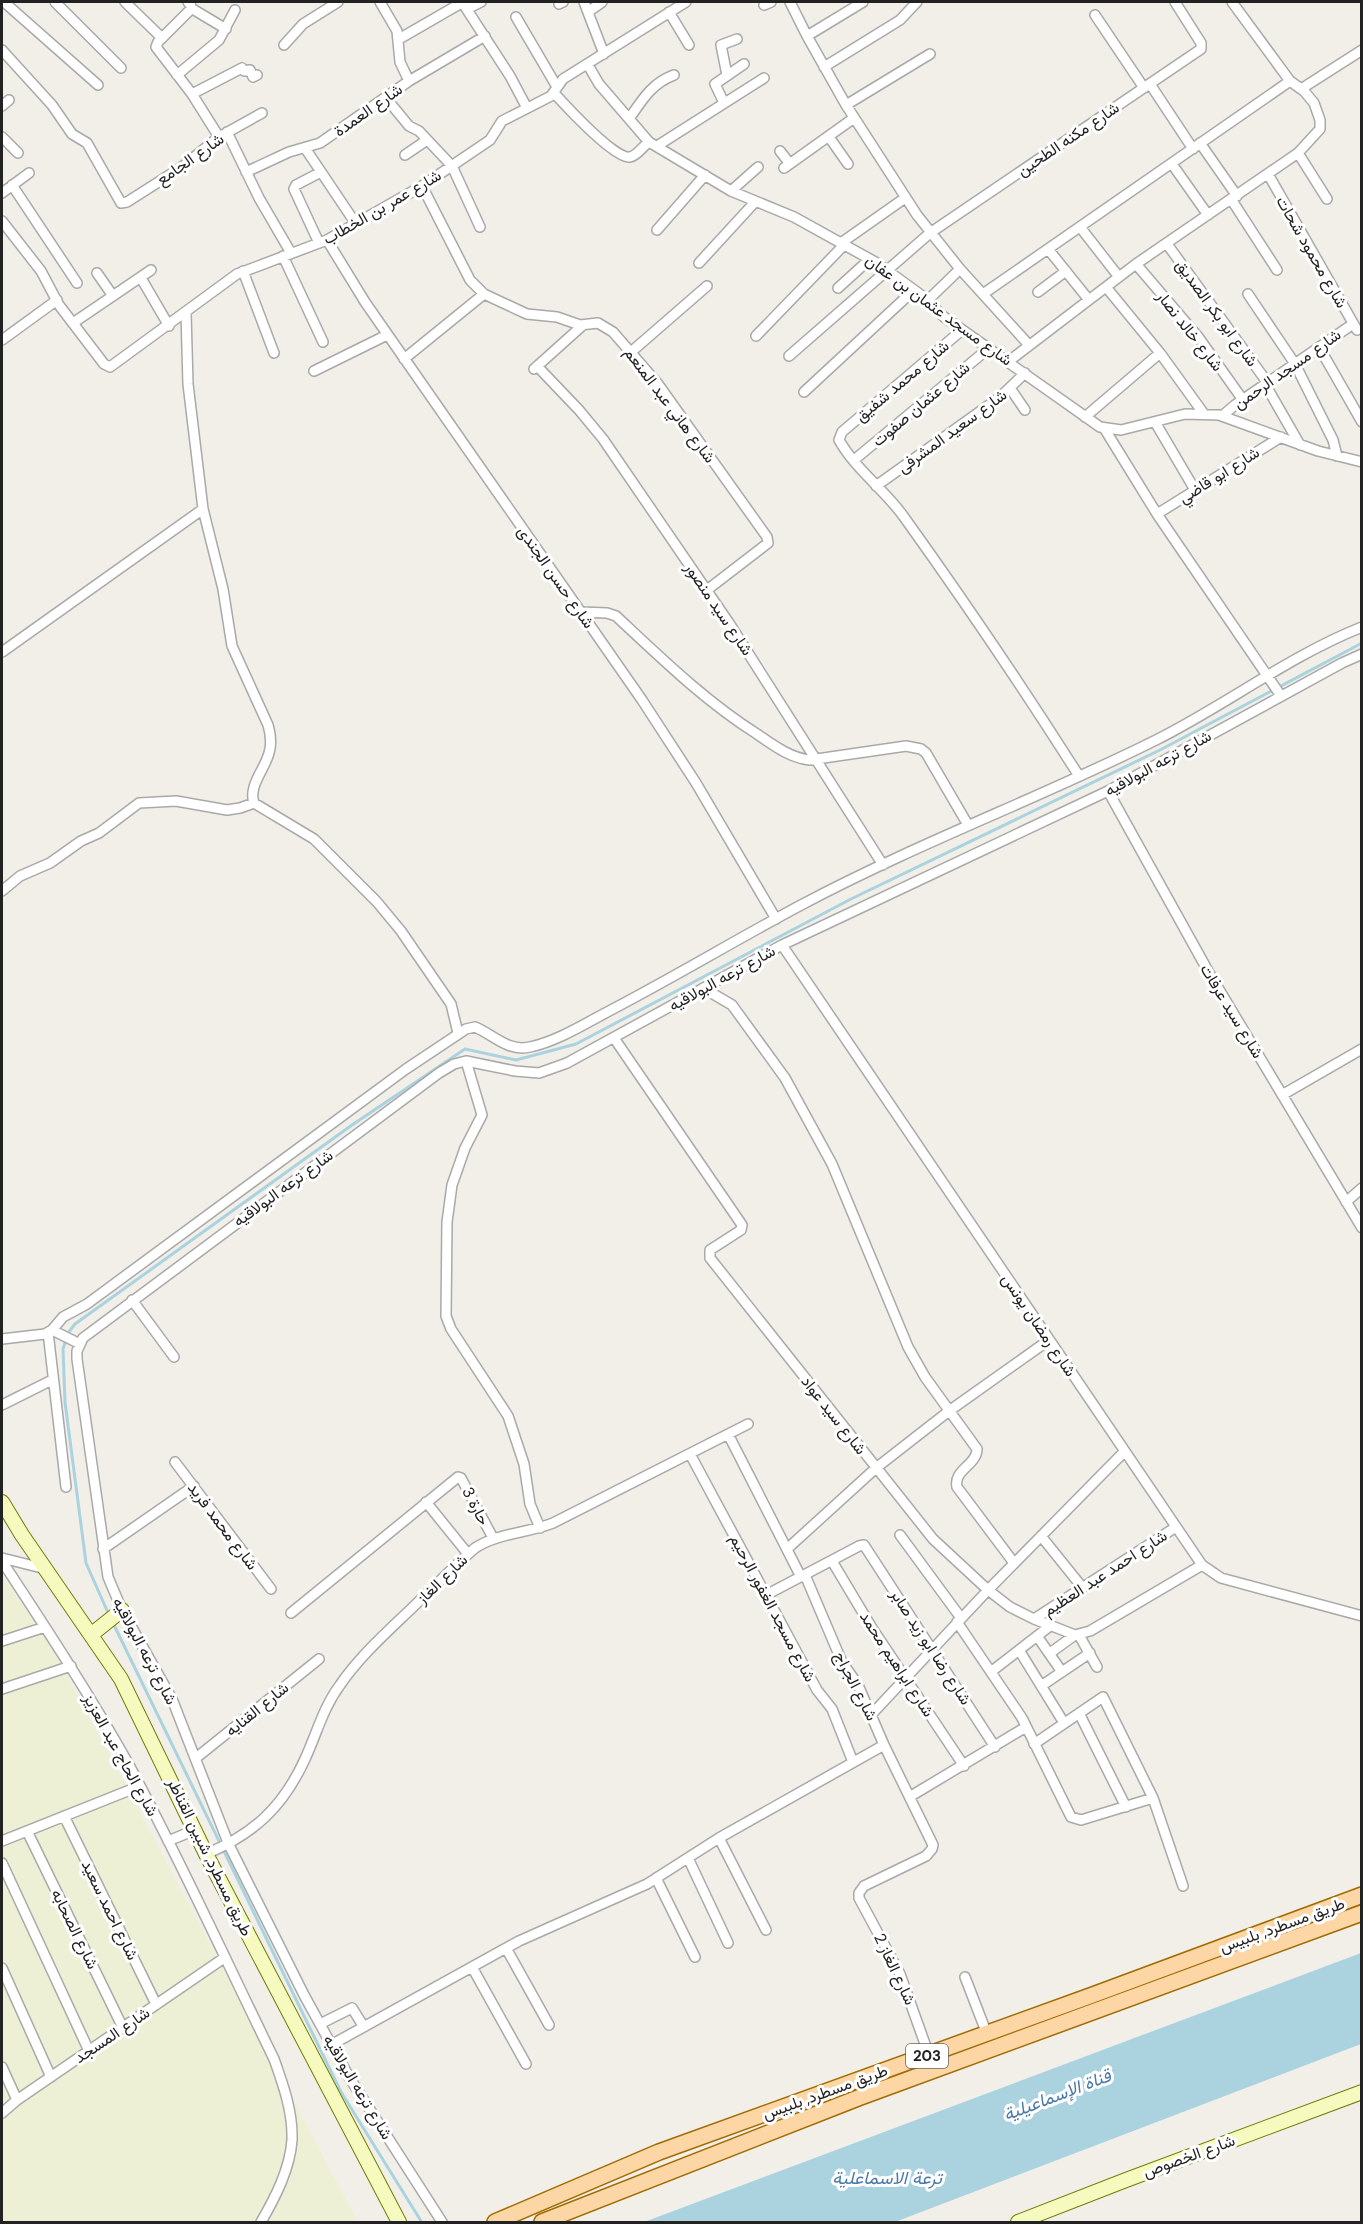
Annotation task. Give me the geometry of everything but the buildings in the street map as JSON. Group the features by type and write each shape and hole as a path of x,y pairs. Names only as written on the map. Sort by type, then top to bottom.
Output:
{"main road":[{"name":"طريق مسطرد, شبين القناطر","path":"2,1502 122,1679 206,1854 399,2223"},
{"path":"92,1634 120,1611"},
{"name":"طريق مسطرد, بلبيس","path":"495,2223 659,2152 1362,1895"},
{"name":"طريق مسطرد, بلبيس","path":"542,2223 848,2102 1362,1913"},
{"name":"شارع الخصوص","path":"1018,2223 1362,2092"}],"street":[{"path":"4,2 98,85"},
{"path":"55,2 121,69"},
{"path":"125,2 162,38"},
{"path":"284,45 303,24 338,2"},
{"path":"380,2 397,31 400,65 410,81"},
{"path":"399,39 464,4 481,2"},
{"path":"584,2 604,54"},
{"path":"588,12 602,2"},
{"name":"شارع عمر بن الخطاب","path":"73,323 104,364 110,367 169,326 224,282 243,271 323,241 422,186 490,140 502,122 555,90 563,79 686,2"},
{"path":"790,2 846,105 905,198 960,269 1029,345"},
{"path":"807,36 863,2"},
{"path":"824,67 900,20 917,2"},
{"name":"شارع مكنه الطحين","path":"789,356 930,233 1201,49 1202,43 1175,2"},
{"path":"1009,361 1136,264 1298,153 1318,132 1320,125 1314,103 1290,81 1233,2"},
{"path":"464,4 510,76 527,108"},
{"path":"226,29 189,5 157,43 157,49 223,134 246,172 287,254 323,342"},
{"path":"177,75 212,47 226,29 235,10"},
{"path":"669,12 689,45"},
{"path":"1095,15 1147,86 1197,146 1234,198 1277,270"},
{"path":"516,17 555,90 577,117 618,153 627,157 632,157 764,78"},
{"name":"شارع العمدة","path":"246,172 289,152 327,139 410,81 485,36"},
{"path":"727,75 722,45 737,39"},
{"name":"شارع الجامع","path":"2,50 52,105 72,134 87,143 118,201 126,202 182,167 223,134 262,113"},
{"path":"1301,89 1362,50"},
{"path":"846,105 930,54"},
{"path":"724,103 714,84 744,64"},
{"name":"شارع مسجد عثمان بن عفان","path":"588,65 599,84 653,144 731,191 794,217 887,269 962,330 1104,428"},
{"path":"192,94 242,68 244,71 250,70 253,76 257,75"},
{"path":"629,119 652,88 661,80 674,75"},
{"path":"983,294 1290,81"},
{"path":"386,98 409,126 419,131 452,166 480,227"},
{"path":"780,152 787,166 855,118"},
{"path":"2,137 18,153"},
{"path":"829,137 848,164"},
{"path":"405,155 427,140"},
{"path":"305,148 356,224"},
{"path":"1298,153 1327,199"},
{"path":"1172,164 1208,215"},
{"path":"731,191 758,167"},
{"name":"شارع حسن الجندى","path":"321,172 298,184 294,189 323,241 642,700 685,766 776,919"},
{"path":"2,193 29,173"},
{"name":"شارع محمود شحات","path":"1268,174 1355,327"},
{"path":"657,230 705,176"},
{"path":"12,185 77,283"},
{"name":"شارع هاني عبد المنعم","path":"422,186 470,280 484,294 527,314 557,317 577,325 598,323 609,329 658,384 769,540 766,545 707,590"},
{"path":"756,336 842,244 905,198"},
{"path":"699,263 755,202"},
{"path":"2,221 41,271 73,323 151,270"},
{"path":"1080,227 1119,277"},
{"name":"شارع ابو بكر الصديق","path":"1167,244 1266,383 1300,445"},
{"path":"1048,249 1089,300"},
{"path":"838,288 870,259"},
{"name":"شارع خالد نصار","path":"1136,264 1199,338 1243,400"},
{"path":"927,301 960,269"},
{"path":"243,271 274,353"},
{"path":"1038,292 1066,271"},
{"path":"97,273 113,296"},
{"path":"141,278 169,326"},
{"path":"631,352 707,286"},
{"path":"1106,287 1160,353 1204,414"},
{"path":"804,392 914,290"},
{"path":"404,359 484,294"},
{"path":"1248,294 1295,364 1333,440 1337,456"},
{"path":"2,340 57,300"},
{"path":"186,313 188,384 203,509 223,589 232,646 271,735 269,755 253,791 254,803"},
{"name":"شارع سيد منصور","path":"584,325 535,368 595,429 707,590 883,865"},
{"name":"شارع مسجد الرحمن","path":"1222,416 1319,347 1355,327"},
{"name":"شارع محمد شفيق","path":"854,460 839,440 842,432 962,330"},
{"path":"314,370 387,334"},
{"path":"1319,347 1362,422"},
{"name":"شارع عثمان صفوت","path":"854,460 989,348"},
{"path":"1085,417 1160,353"},
{"name":"شارع سعيد المشرفى","path":"876,486 950,435 1010,388 1025,373"},
{"path":"1010,388 1025,410"},
{"path":"1104,428 1121,430 1185,414 1222,416 1300,445 1362,462"},
{"path":"1155,422 1195,490"},
{"path":"1104,428 1157,514 1281,696"},
{"name":"شارع ابو قاضي","path":"1157,514 1281,437"},
{"path":"854,460 902,514 1008,665 1079,776"},
{"path":"2,652 203,509"},
{"path":"580,612 611,613 725,714 781,750 801,759 816,759 906,746 921,749 930,760 968,825"},
{"name":"شارع ترعه البولاقيه","path":"52,1332 63,1317 87,1304 458,1033 475,1027 513,1048 539,1044 620,1006 776,919 883,865 1158,739 1308,653 1362,627"},
{"name":"شارع ترعه البولاقيه","path":"442,2223 331,2045 229,1845 164,1681 120,1611 108,1577 103,1549 77,1359 77,1342 454,1064 466,1061 515,1071 539,1073 567,1064 782,945 1108,791 1362,654"},
{"name":"شارع سيد عرفات","path":"1108,791 1208,971 1362,1228"},
{"path":"2,891 20,876 50,862 81,841 99,833 139,803 176,801 227,810 254,803"},
{"path":"254,803 314,839 377,902 401,932 451,1004 458,1033"},
{"name":"شارع رمضان يونس","path":"782,945 1202,1565 1221,1578 1362,1616"},
{"path":"703,988 732,1005 785,1078 832,1164 908,1347 925,1377 977,1452 958,1476 957,1487 1014,1563"},
{"name":"شارع سيد عواد","path":"614,1038 742,1225 741,1230 710,1250 710,1258 933,1539 988,1590 1010,1607 1050,1626 1077,1635"},
{"path":"1282,1095 1362,1049"},
{"path":"466,1061 483,1115 465,1148 452,1185 447,1222 446,1316 451,1329 508,1416 524,1464 530,1504 540,1528"},
{"path":"1346,1202 1362,1188"},
{"path":"132,1300 174,1357"},
{"path":"2,1339 52,1332 77,1342"},
{"path":"52,1332 52,1380 66,1487"},
{"path":"787,1549 876,1468 949,1411 1048,1340"},
{"path":"2,1405 52,1380"},
{"name":"شارع الغاز","path":"206,1854 229,1845 258,1826 284,1795 306,1758 324,1711 342,1682 374,1646 468,1554 493,1538 540,1528 748,1424"},
{"name":"شارع الجراج","path":"728,1434 803,1576 842,1662 858,1685 926,1829 932,1849 926,1856 864,1886"},
{"path":"871,1715 959,1620 1124,1452"},
{"name":"شارع مسجد الغفور الرحيم","path":"690,1454 817,1690 830,1705 853,1762"},
{"name":"شارع محمد فريد","path":"175,1462 271,1589"},
{"name":"حارة 3","path":"426,1502 456,1478 461,1478 493,1538"},
{"path":"103,1549 194,1486"},
{"path":"291,1613 426,1502 468,1554"},
{"name":"شارع احمد عبد العظيم","path":"1034,1619 1176,1527"},
{"path":"900,1535 959,1620 1026,1727 1068,1814 1074,1819 1081,1820 1153,1797"},
{"path":"1041,1536 1082,1587"},
{"name":"شارع رضا ابو زيد صابر","path":"832,1561 860,1546 866,1547 995,1747"},
{"path":"2,1559 46,1569"},
{"name":"شارع الحاج عبد العزيز","path":"2,1559 71,1666 140,1786 274,2059 287,2096 292,2140 287,2164 273,2202 261,2223"},
{"path":"766,1595 832,1561"},
{"name":"شارع ابراهيم محمد","path":"832,1561 905,1678 964,1766"},
{"path":"1050,1653 1077,1635 1090,1631 1202,1565"},
{"path":"992,1671 1050,1626"},
{"path":"2,1641 45,1627"},
{"path":"1077,1635 1097,1667"},
{"path":"1037,1636 1062,1672"},
{"path":"1018,1650 1064,1723"},
{"path":"1041,1686 1090,1653"},
{"name":"شارع القنايه","path":"195,1758 319,1659"},
{"path":"2,1689 71,1666"},
{"path":"1034,1744 1103,1697 1153,1797 1183,1886"},
{"path":"1079,1713 1126,1807"},
{"path":"910,1796 964,1766 1026,1727"},
{"path":"331,2045 535,1933 622,1896 656,1878 719,1838 885,1745"},
{"path":"2,1841 140,1786"},
{"name":"شارع احمد سعيد","path":"64,1816 156,2004"},
{"path":"168,1841 195,1830"},
{"name":"شارع الصحابه","path":"27,1831 123,2028"},
{"path":"719,1838 766,1930"},
{"path":"688,1858 728,1943"},
{"path":"2,1863 89,2051"},
{"path":"656,1878 695,1957"},
{"name":"شارع الغاز 2","path":"864,1886 859,1893 859,1898 900,1974 929,2055"},
{"path":"506,1948 549,2025"},
{"name":"شارع المسجد","path":"2,2114 17,2100 224,1958"},
{"path":"472,1967 526,2064"},
{"path":"2,1968 51,2077"},
{"path":"965,1977 987,2034"},
{"path":"320,2024 352,2008 364,2027"},
{"path":"2,2067 17,2100"}],"green space":[{"path":"2,1575 53,1649 358,2222 2,2222"}],"water":[{"name":"ترعة الاسماعلية","path":"1361,1953 1361,2044 895,2222 644,2222"}],"waterway":[{"path":"109,1615 86,1563 65,1402 63,1349 68,1333 75,1324 352,1125 465,1049 516,1060 576,1044 851,899 1160,750 1362,643"},
{"path":"113,1623 341,2092 421,2221"}],"water label":[{"name":"قناة الإسماعيلية","path":"1057,2095"}]}
